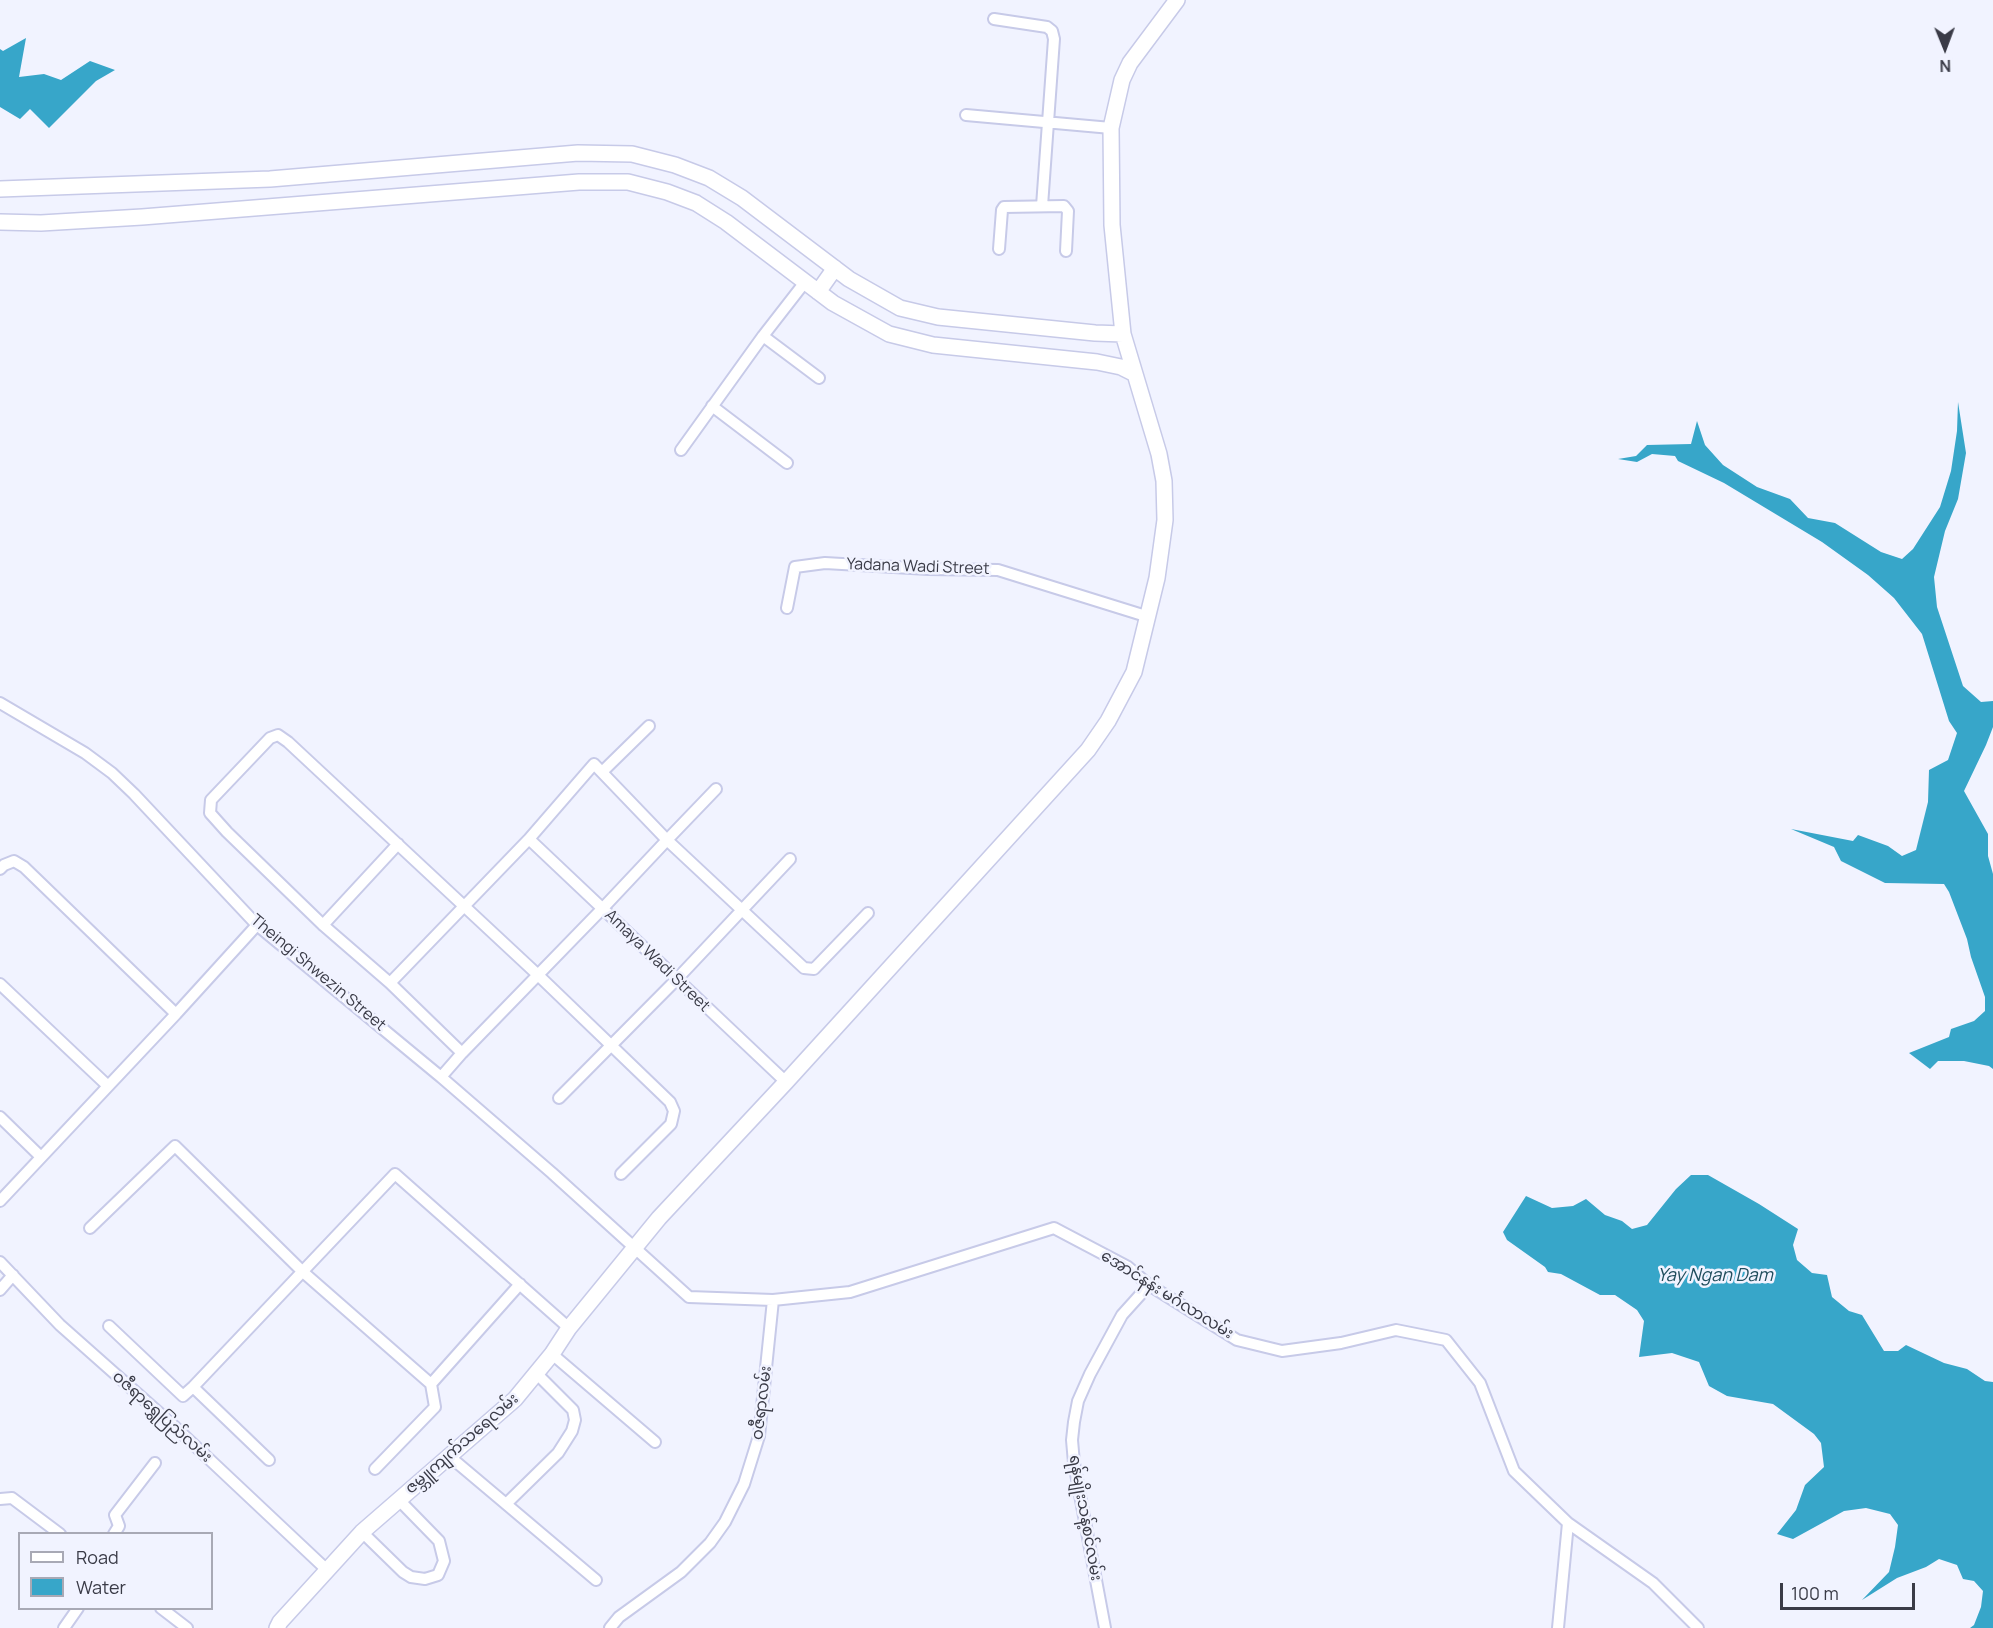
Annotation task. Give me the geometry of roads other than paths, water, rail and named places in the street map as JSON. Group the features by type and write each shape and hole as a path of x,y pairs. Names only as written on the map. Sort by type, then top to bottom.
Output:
{"street":[{"name":"ဇမ္ဘူကျက်သရေလမ်း","path":"277,1628 362,1532 515,1399 537,1374 569,1328 659,1218 1088,750 1108,721 1134,672 1149,617 1163,540 1165,501 1164,482 1158,454 1123,334 1112,225 1111,128 1122,80 1130,63 1177,0"},
{"path":"994,19 1047,27 1052,31 1054,39 1042,206"},
{"path":"966,115 1111,128"},
{"path":"0,189 270,178 578,153 632,154 675,165 709,178 742,198 849,279 900,308 938,317 1123,334"},
{"path":"0,222 41,223 142,217 579,182 628,182 667,192 696,203 726,222 818,292 889,334 933,345 1097,362 1121,367 1135,374"},
{"path":"999,249 1004,207 1042,206 1067,208 1066,251"},
{"path":"818,292 835,268"},
{"path":"681,450 805,282"},
{"path":"763,336 819,378"},
{"path":"712,406 787,463"},
{"name":"Yadana Wadi Street","path":"787,609 795,567 825,562 928,569 998,570 1149,617"},
{"name":"Theingi Shwezin Street","path":"0,703 85,753 112,773 257,925 441,1077 634,1248"},
{"path":"602,772 650,726"},
{"path":"462,1053 390,983 323,925 210,813 211,800 270,738 278,735 288,742 464,905 670,1102 674,1111 671,1124 621,1174"},
{"path":"390,983 529,839 594,764 668,840 804,968 814,969 868,913"},
{"path":"441,1077 716,789"},
{"name":"Amaya Wadi Street","path":"529,839 786,1082"},
{"path":"323,925 398,844"},
{"path":"558,1098 676,980 790,859"},
{"path":"0,869 14,861 24,867 176,1014"},
{"path":"0,1201 257,925"},
{"path":"0,984 108,1086"},
{"path":"0,1117 41,1157"},
{"path":"90,1228 176,1146 303,1272 431,1384 435,1407 375,1468"},
{"path":"109,1326 183,1396 395,1174 569,1328"},
{"name":"အောင်နန်း မင်္ဂလာလမ်း","path":"634,1248 689,1297 773,1300 850,1292 1054,1228 1128,1267 1149,1285 1237,1340 1282,1351 1341,1343 1396,1330 1446,1340 1479,1383 1514,1471 1568,1523 1653,1583 1698,1628"},
{"name":"ဝဇီရာရွှေပြည်လမ်း","path":"0,1262 60,1325 175,1427 327,1570"},
{"path":"0,1290 13,1275"},
{"path":"431,1384 520,1284"},
{"name":"ရန်မျိုးသန့်စင်လမ်း","path":"1105,1628 1074,1463 1072,1440 1074,1422 1078,1401 1090,1374 1122,1315 1149,1285"},
{"name":"ဝဇီရာလမ်း","path":"610,1628 619,1617 681,1572 710,1543 725,1522 744,1484 759,1436 773,1300"},
{"path":"552,1354 655,1442"},
{"path":"506,1504 558,1453 576,1420 573,1410 537,1374"},
{"path":"193,1387 269,1460"},
{"path":"449,1456 596,1580"},
{"path":"115,1532 119,1526 115,1515 155,1463"},
{"path":"0,1498 12,1498 59,1532"},
{"path":"362,1532 411,1577 425,1579 438,1575 444,1561 439,1541 398,1499"},
{"path":"1558,1628 1568,1523"},
{"path":"64,1628 77,1610"},
{"path":"164,1610 187,1628"}],"water":[{"path":"26,38 19,77 44,74 61,80 90,61 115,70 96,81 49,128 30,109 20,119 0,107 0,49 3,51"},
{"path":"1958,402 1966,453 1958,499 1945,531 1934,577 1937,607 1963,686 1981,702 1993,701 1993,727 1964,791 1988,834 1988,856 1993,874 1993,1069 1989,1066 1964,1061 1938,1061 1930,1069 1909,1053 1949,1037 1951,1029 1974,1021 1985,1011 1985,997 1967,939 1944,884 1885,883 1841,861 1834,847 1791,829 1853,841 1858,835 1888,846 1902,856 1916,850 1928,802 1929,770 1948,760 1957,733 1949,721 1922,634 1894,598 1868,575 1822,542 1724,483 1678,461 1675,456 1652,454 1637,462 1618,459 1636,456 1647,445 1691,444 1697,421 1705,445 1723,465 1757,487 1790,499 1808,518 1835,523 1881,552 1902,559 1913,549 1940,507 1951,471 1957,431"},
{"name":"Yay Ngan Dam","path":"1691,1175 1708,1175 1798,1229 1793,1245 1797,1260 1812,1273 1827,1275 1832,1297 1849,1311 1862,1315 1884,1351 1898,1351 1906,1345 1944,1363 1967,1369 1985,1381 1993,1382 1993,1628 1970,1628 1974,1625 1981,1607 1983,1591 1974,1581 1963,1579 1957,1565 1939,1559 1926,1567 1897,1578 1862,1600 1889,1572 1898,1525 1890,1514 1866,1508 1844,1511 1793,1539 1777,1534 1796,1510 1805,1485 1824,1467 1821,1443 1814,1434 1773,1404 1727,1396 1709,1386 1699,1362 1672,1353 1639,1357 1644,1321 1637,1310 1615,1295 1600,1295 1561,1274 1548,1272 1545,1267 1507,1240 1503,1232 1526,1196 1552,1208 1573,1206 1586,1199 1605,1215 1622,1221 1632,1229 1647,1225 1676,1189"}]}
